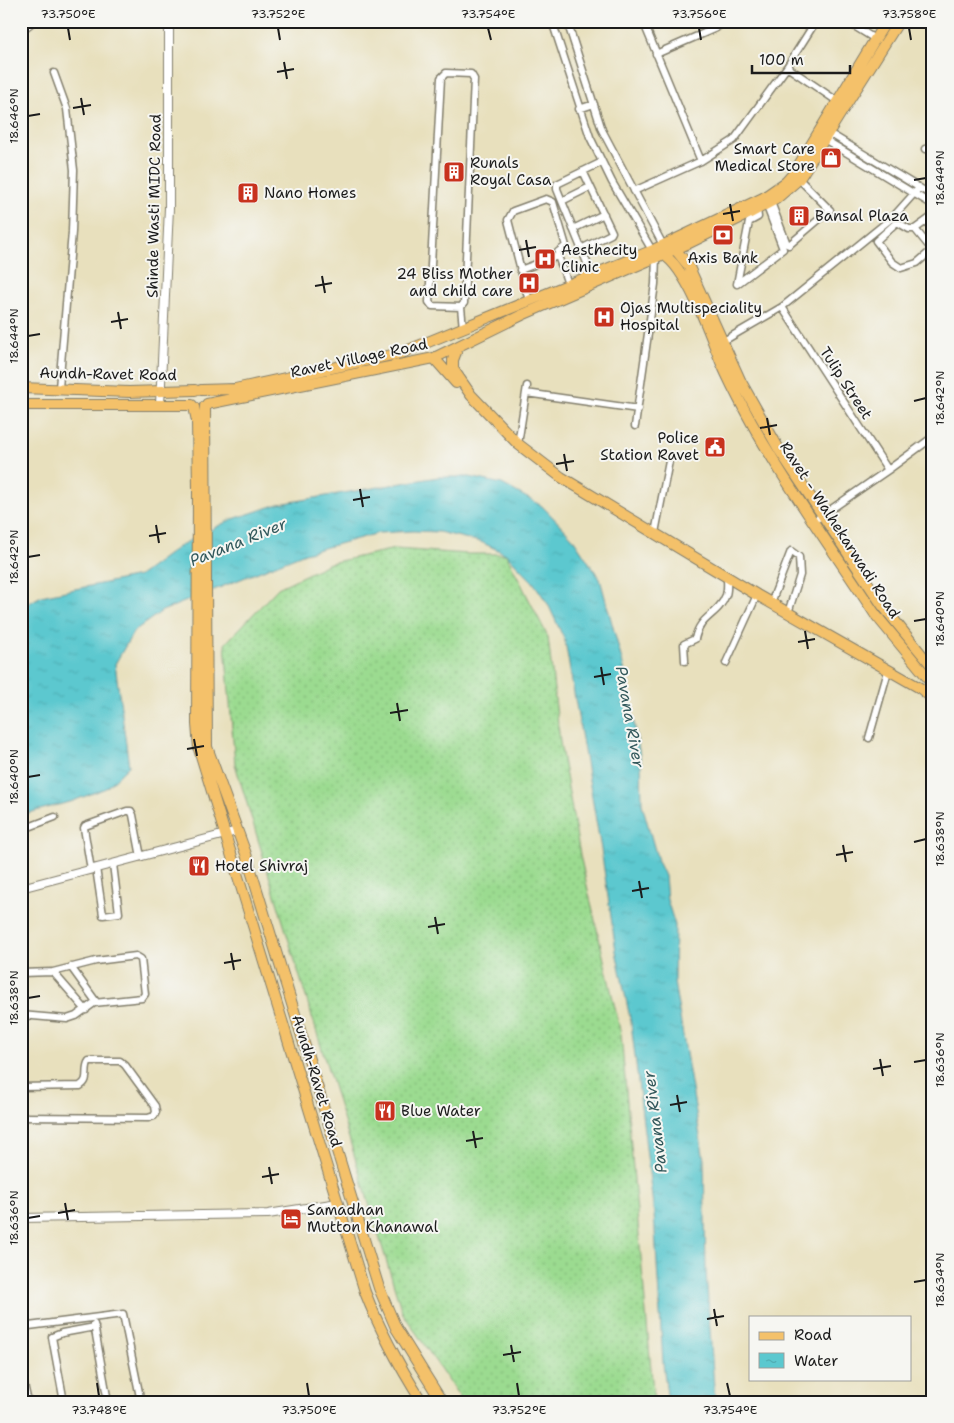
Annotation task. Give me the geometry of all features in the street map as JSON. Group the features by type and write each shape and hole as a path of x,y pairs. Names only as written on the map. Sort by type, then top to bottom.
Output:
{"main road":[{"name":"Ravet Village Road","path":"675,249 765,205 788,190 799,179 824,134 837,101 886,21"},
{"name":"Ravet Village Road","path":"206,405 431,359 658,252 775,190 794,173 824,134 899,21"},
{"path":"658,252 675,249"},
{"name":"Ravet - Walhekarwadi Road","path":"675,249 688,265 749,418 818,519 933,669"},
{"name":"Ravet Village Road","path":"198,390 235,389 373,360 420,345 568,284 658,252"},
{"name":"Ravet - Walhekarwadi Road","path":"658,252 680,272 718,343"},
{"path":"461,329 464,334 453,369 470,395"},
{"path":"420,345 422,358 431,359 470,395 518,444 561,477 757,595 920,688 933,699"},
{"name":"Aundh-Ravet Road","path":"21,388 198,390"},
{"path":"203,489 197,421 190,397 198,390 208,395 203,489 207,762"},
{"name":"Aundh-Ravet Road","path":"21,405 193,406"},
{"path":"193,406 200,409 206,405"},
{"name":"Ravet - Walhekarwadi Road","path":"818,519 875,614 933,683"},
{"path":"920,688 933,683"},
{"name":"Aundh-Ravet Road","path":"207,762 246,854 379,1288 396,1328 442,1402"},
{"name":"Aundh-Ravet Road","path":"207,762 224,835 365,1292 384,1335 422,1402"}],"street":[{"path":"21,32 34,21"},
{"name":"Shinde Wasti MIDC Road","path":"160,405 169,208 169,21"},
{"path":"552,21 580,109 602,162 658,252"},
{"path":"567,21 602,130 634,191 658,252 635,426"},
{"path":"642,21 700,161"},
{"path":"656,54 716,28 724,21"},
{"path":"634,191 700,161 739,134 816,21"},
{"path":"846,21 875,39"},
{"path":"787,66 837,101"},
{"path":"54,73 67,109 74,170 72,232 59,388"},
{"path":"461,307 432,306 429,302 442,78 446,73 471,74 474,79 464,302 461,307 461,329"},
{"path":"580,109 594,104"},
{"path":"824,134 834,136 933,196"},
{"path":"824,134 829,142 933,206"},
{"path":"592,275 557,184 602,162"},
{"path":"581,250 611,234 604,214 583,171"},
{"path":"765,205 789,245 830,210 799,179"},
{"path":"562,201 590,187"},
{"path":"718,343 782,307 893,217 915,195 919,188"},
{"path":"529,301 508,220 509,214 513,211 550,200 566,246 558,252 558,256 568,284"},
{"path":"765,205 782,249 737,284 749,222 758,218 765,205"},
{"path":"573,229 604,214"},
{"path":"916,229 932,250 917,263 901,268 892,262 876,241 897,222 909,229 916,229 933,216"},
{"path":"520,270 558,256"},
{"name":"Tulip Street","path":"782,307 888,470"},
{"path":"518,444 526,390 638,409"},
{"path":"818,519 933,437"},
{"path":"655,533 670,456"},
{"path":"771,603 791,551 799,557 800,575 788,613"},
{"path":"685,661 684,644 695,640 697,626 722,604 727,593 727,576"},
{"path":"726,663 757,595"},
{"path":"869,738 888,671"},
{"path":"114,864 119,913 103,915 84,828 131,811 141,857"},
{"path":"21,830 55,817"},
{"path":"21,888 237,832"},
{"path":"21,973 53,972 96,961 140,957 144,997 97,1003 67,1019 21,1015"},
{"path":"72,967 97,1003"},
{"path":"53,972 86,1010"},
{"path":"21,1087 80,1086 84,1084 87,1077 87,1064 89,1061 111,1059 125,1065 155,1106 156,1112 154,1116 148,1118 21,1117"},
{"path":"21,1218 268,1214 306,1210 338,1203"},
{"path":"21,1327 123,1314 141,1401 133,1402"},
{"path":"93,1317 107,1401"},
{"path":"64,1402 52,1337 62,1333 95,1327"},
{"path":"21,1372 28,1402"}],"green space":[{"path":"395,549 468,554 506,554 548,637 560,742 580,855 621,1034 654,1402 463,1402 402,1312 235,764 225,644 278,588 330,563"}],"water":[{"name":"Pavana River","path":"438,477 470,477 502,484 542,506 572,537 600,579 624,668 641,761 642,804 658,861 665,876 667,900 675,925 674,982 704,1160 706,1272 715,1402 668,1402 663,1364 654,1214 631,1023 616,951 601,849 565,641 548,604 533,582 506,554 481,542 439,532 379,533 305,553 162,611 134,631 115,664 129,766 106,788 73,801 21,815 21,608 41,596 139,576 181,545 230,520 279,504"}],"place":[{"name":"Smart Care Medical Store","path":"831,158"},
{"name":"Runals Royal Casa","path":"454,172"},
{"name":"Nano Homes","path":"248,193"},
{"name":"Bansal Plaza","path":"799,216"},
{"name":"Axis Bank","path":"723,235"},
{"name":"Aesthecity Clinic","path":"545,259"},
{"name":"24 Bliss Mother and child care","path":"529,283"},
{"name":"Ojas Multispeciality Hospital","path":"604,317"},
{"name":"Police Station Ravet","path":"715,447"},
{"name":"Hotel Shivraj","path":"199,866"},
{"name":"Blue Water","path":"385,1111"},
{"name":"Samadhan Mutton Khanawal","path":"291,1219"}]}
